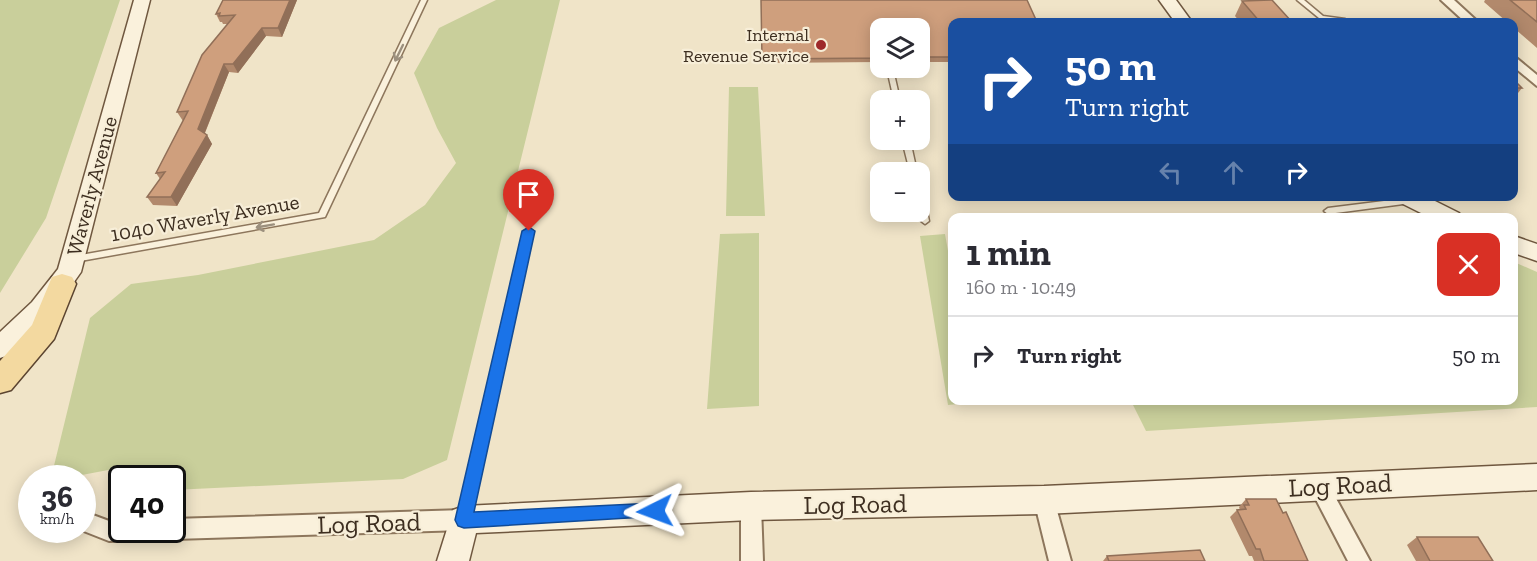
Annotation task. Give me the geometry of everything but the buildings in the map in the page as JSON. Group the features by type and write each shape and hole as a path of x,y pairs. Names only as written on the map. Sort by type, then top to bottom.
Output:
{"main road":[{"path":"0,381 44,331 68,272"}],"street":[{"name":"Waverly Avenue","path":"0,348 41,309 68,272 142,0"},
{"path":"1167,0 1180,18"},
{"path":"1447,0 1467,18"},
{"path":"1518,64 1537,82"},
{"path":"1415,201 1440,213"},
{"path":"1518,246 1537,253"},
{"name":"Log Road","path":"186,529 464,520 751,506 1044,500 1537,477"},
{"path":"1319,486 1359,561"},
{"path":"1044,500 1060,561"},
{"path":"751,506 752,561"},
{"path":"453,561 464,520"}],"lane":[{"name":"1040 Waverly Avenue","path":"68,272 322,215 424,0"},
{"path":"1300,0 1321,17 1327,18"},
{"path":"892,78 895,90"},
{"path":"1328,211 1390,201"},
{"path":"464,520 529,231"}],"green space":[{"path":"0,0 120,0 46,218 0,293"},
{"path":"496,0 560,0 447,460 403,479 186,489 186,465 108,465 108,470 96,472 96,465 54,465 90,318 131,284 198,275 374,240 425,205 456,163 437,128 414,73 439,28"},
{"path":"729,87 758,87 765,216 726,216"},
{"path":"759,233 759,406 707,409 720,234"},
{"path":"945,234 948,251 948,405 920,236"},
{"path":"1518,264 1537,272 1537,407 1146,431 1133,405 1518,405"}],"place":[{"name":"Internal Revenue Service","path":"821,45"}],"route":[{"path":"529,231 464,520 655,511"}]}
